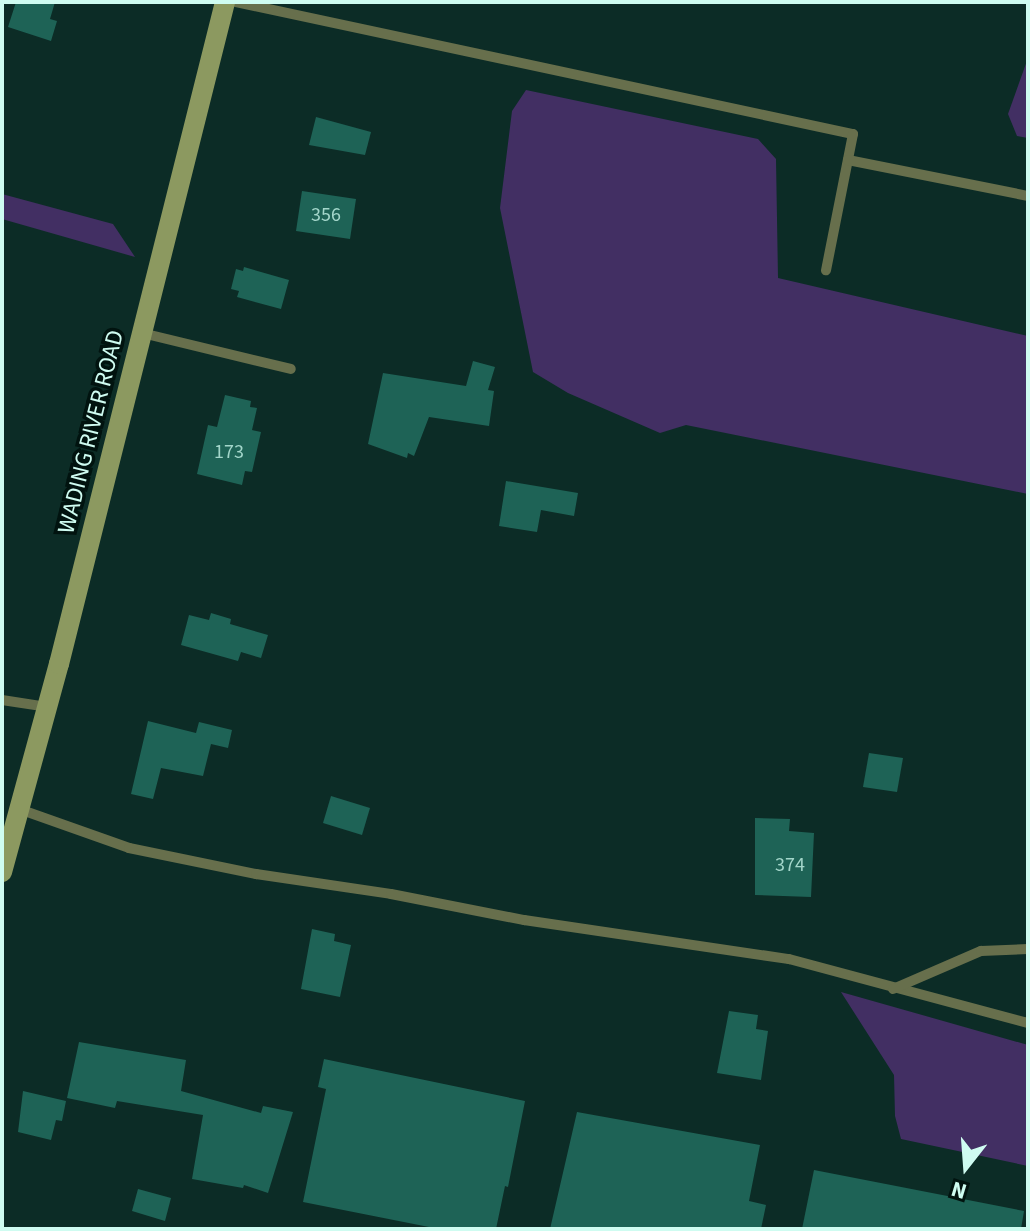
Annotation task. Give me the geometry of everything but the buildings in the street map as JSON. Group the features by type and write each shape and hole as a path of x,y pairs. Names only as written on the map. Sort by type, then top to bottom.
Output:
{"main road":[{"name":"WADING RIVER ROAD","path":"2,872 48,707 225,2"}],"lane":[{"path":"236,2 853,134 826,270"},
{"path":"848,160 1028,196"},
{"path":"142,333 291,369"},
{"path":"2,700 48,707"},
{"path":"19,809 129,848 256,874 391,894 524,920 789,959 1028,1023"},
{"path":"893,989 981,951 1028,949"}],"shaded area":[{"path":"1028,58 1028,138 1017,136 1008,114"},
{"path":"526,90 758,139 776,159 778,278 1028,336 1028,494 686,425 660,433 568,393 533,372 500,208 512,111"},
{"path":"2,194 113,224 135,257 2,219"},
{"path":"841,992 1028,1045 1028,1166 901,1139 895,1116 894,1075"}]}
